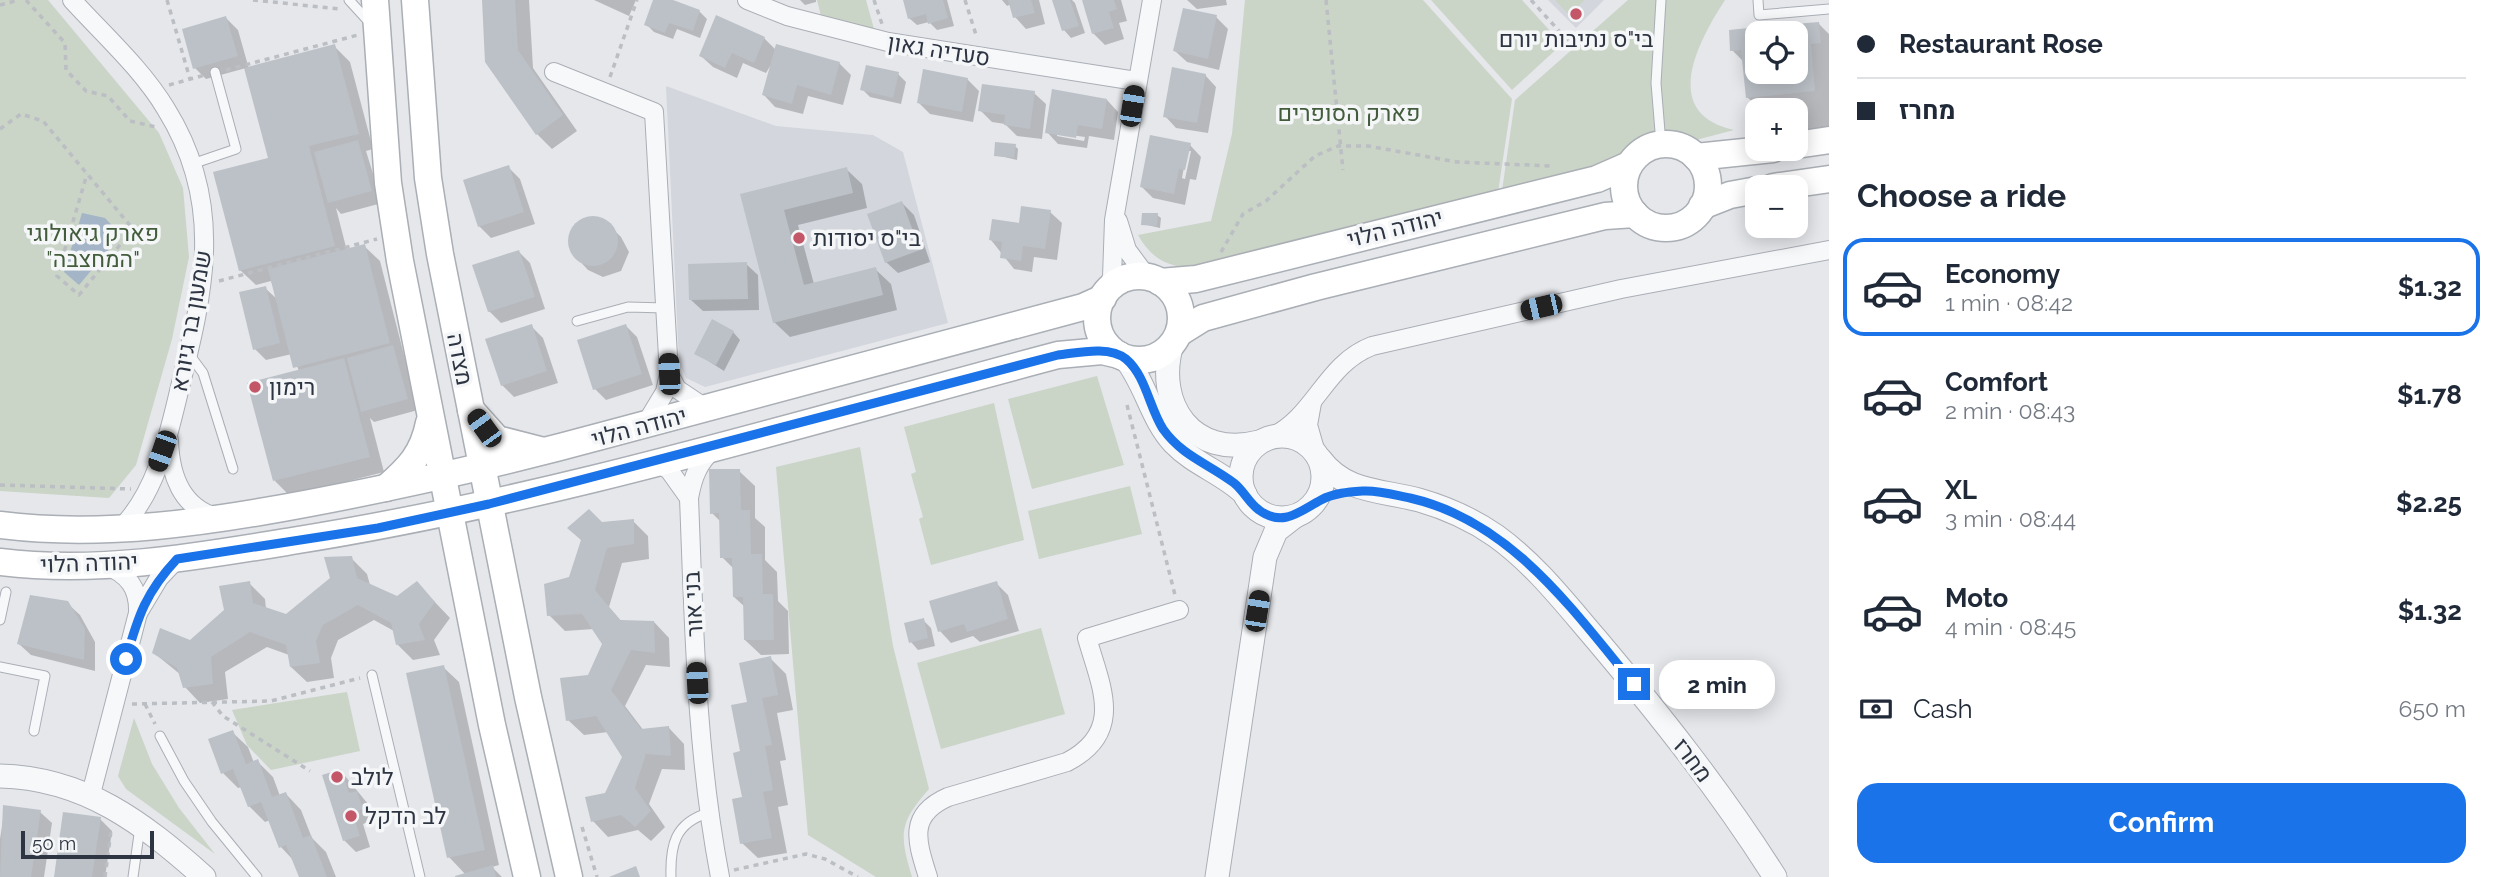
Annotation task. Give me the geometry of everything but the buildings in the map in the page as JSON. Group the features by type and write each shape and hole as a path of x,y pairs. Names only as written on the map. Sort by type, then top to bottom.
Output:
{"main road":[{"name":"מצדה","path":"415,0 428,178 481,468 532,717 569,877"},
{"name":"מצדה","path":"370,14 396,234 462,576 527,877"},
{"path":"1808,143 1829,140"},
{"path":"1702,206 1707,181 1696,157 1680,146 1661,144 1642,151 1629,165 1624,190 1635,214 1651,225 1671,228 1689,220 1702,206 1745,192"},
{"path":"1696,157 1745,152"},
{"name":"יהודה הלוי","path":"1154,279 1178,282 1210,276 1597,179 1629,165"},
{"path":"1808,181 1829,178"},
{"name":"יהודה הלוי","path":"1175,339 1203,318 1316,287 1605,216 1635,214"},
{"path":"1154,279 1174,295 1180,307 1175,339 1151,359 1122,356 1105,342 1099,330 1097,316 1105,295 1121,280 1154,279"},
{"name":"יהודה הלוי","path":"0,525 121,527 223,519 442,477 707,409 1083,307 1105,295"},
{"name":"יהודה הלוי","path":"0,562 30,565 105,565 177,559 398,523 489,504 655,462 1058,355 1101,351 1122,356"},
{"path":"469,407 498,439 546,451"},
{"path":"384,489 416,460 425,442 430,418"},
{"path":"398,523 428,531 442,541 462,576"}],"street":[{"name":"שמעון בר גיורא","path":"72,0 166,108 192,164 201,192 206,225 202,285 189,353 169,432 149,490 138,510 121,527"},
{"name":"סעדיה גאון","path":"747,0 787,16 844,32 1136,81"},
{"path":"1105,295 1112,276 1116,207 1136,81 1153,0"},
{"path":"554,72 605,90 654,112 669,374 665,392 645,425"},
{"path":"1116,207 1127,250 1154,279"},
{"path":"1265,558 1262,531 1249,500 1242,468 1250,452 1296,420 1342,363 1372,346 1621,289 1829,250"},
{"path":"1175,339 1166,379 1172,402 1184,423 1209,442 1224,446 1241,447 1265,440 1296,438 1318,456"},
{"path":"1122,356 1139,376 1161,426 1175,444 1268,516 1302,512"},
{"path":"669,374 677,389 707,409"},
{"path":"1217,877 1265,558 1276,531 1302,512 1323,485 1318,456 1308,425 1314,397"},
{"name":"שמעון בר גיורא","path":"169,432 170,459 182,492 202,513 223,519"},
{"name":"בני אור","path":"716,446 693,474 689,498 698,710 708,813 720,875"},
{"name":"מחרז","path":"1318,456 1337,478 1367,491 1420,500 1461,516 1495,536 1536,571 1678,739 1775,877"},
{"path":"655,462 669,470 689,498"},
{"name":"מחרז","path":"1302,512 1334,495 1367,491"},
{"path":"91,794 138,613 159,578 177,559"},
{"path":"105,565 131,583 136,591 138,613"},
{"path":"928,877 918,831 922,816 932,805 948,797 1067,762 1084,752 1098,733 1106,708 1087,638 1179,610"},
{"path":"0,776 59,784 91,794 140,826 204,877"}],"lane":[{"path":"349,0 370,14"},
{"path":"1661,0 1656,83 1661,144"},
{"path":"1758,0 1759,15 1829,9"},
{"path":"192,164 236,149 215,72"},
{"path":"577,321 628,307 665,308"},
{"path":"189,353 203,373 233,469"},
{"path":"0,620 6,592"},
{"path":"0,667 45,676 34,731"},
{"path":"372,675 421,877"},
{"path":"160,736 184,781 212,822 257,877"},
{"path":"671,877 670,858 679,830 691,818 708,813"},
{"path":"133,877 140,826"}],"path":[{"path":"0,5 19,0"},
{"path":"26,0 65,43 66,70 86,92 108,96 130,121 177,131"},
{"path":"167,0 190,79"},
{"path":"253,0 370,14"},
{"path":"605,90 637,0"},
{"path":"965,0 982,57"},
{"path":"1325,0 1338,146 1343,170"},
{"path":"1531,0 1570,43"},
{"path":"150,89 215,72 370,14"},
{"path":"0,129 21,114 43,121 133,229 79,295 57,276 87,174"},
{"path":"1210,276 1234,225 1243,214 1266,201 1315,156 1338,146 1368,146 1457,162 1552,167"},
{"path":"202,285 396,234"},
{"path":"1124,394 1179,610"},
{"path":"0,485 149,490"},
{"path":"115,705 271,701 372,675"},
{"path":"212,702 223,716 310,771"},
{"path":"145,704 160,736"},
{"path":"105,877 115,808"},
{"path":"720,875 806,854 825,859 858,877"}],"shaded area":[{"name":"בי\"ס נתיבות יורם","path":"1548,0 1604,0 1576,28"},
{"name":"בי\"ס יסודות","path":"666,86 776,126 873,135 903,152 948,323 705,387 686,378 679,362"}],"green space":[{"name":"פארק גיאולוגי \"המחצבה\"","path":"0,0 48,0 159,133 183,188 189,257 172,339 136,465 109,498 0,491"},
{"path":"817,0 866,0 874,29 821,16"},
{"name":"פארק הסופרים","path":"1245,0 1423,0 1512,99 1498,192 1188,268 1171,265 1158,258 1147,249 1138,235 1211,221 1232,134"},
{"path":"1431,0 1522,0 1562,44 1512,90"},
{"path":"1555,0 1585,0 1569,15"},
{"path":"1628,0 1725,0 1696,56 1691,75 1691,93 1697,109 1711,122 1734,130 1502,191 1515,100"},
{"path":"1097,376 1124,465 1032,489 1008,399"},
{"path":"994,403 1024,540 931,565 919,519 923,517 911,474 916,472 904,427"},
{"path":"860,447 893,646 929,789 912,811 904,830 905,850 912,877 876,877 808,835 776,467"},
{"path":"1130,486 1142,534 1039,559 1028,511"},
{"path":"1041,628 1065,714 941,749 917,663"},
{"path":"347,692 360,751 271,770 247,745 232,710"},
{"path":"134,718 152,764 179,808 215,854 126,789 118,776"}],"water":[{"path":"82,213 105,218 121,235 79,285 64,272"}],"place":[{"name":"בי\"ס נתיבות יורם","path":"1576,14"},
{"name":"בי\"ס יסודות","path":"799,238"},
{"name":"רימון","path":"255,387"},
{"name":"לולב","path":"337,777"},
{"name":"לב הדקל","path":"351,816"}],"route":[{"path":"126,659 138,613 159,578 177,559 378,528 489,504 1058,355 1101,351 1119,355 1133,367 1155,415 1175,444 1200,464 1231,481 1257,509 1268,516 1294,517 1328,497 1367,491 1420,500 1479,525 1510,547 1548,583 1634,684"}]}
